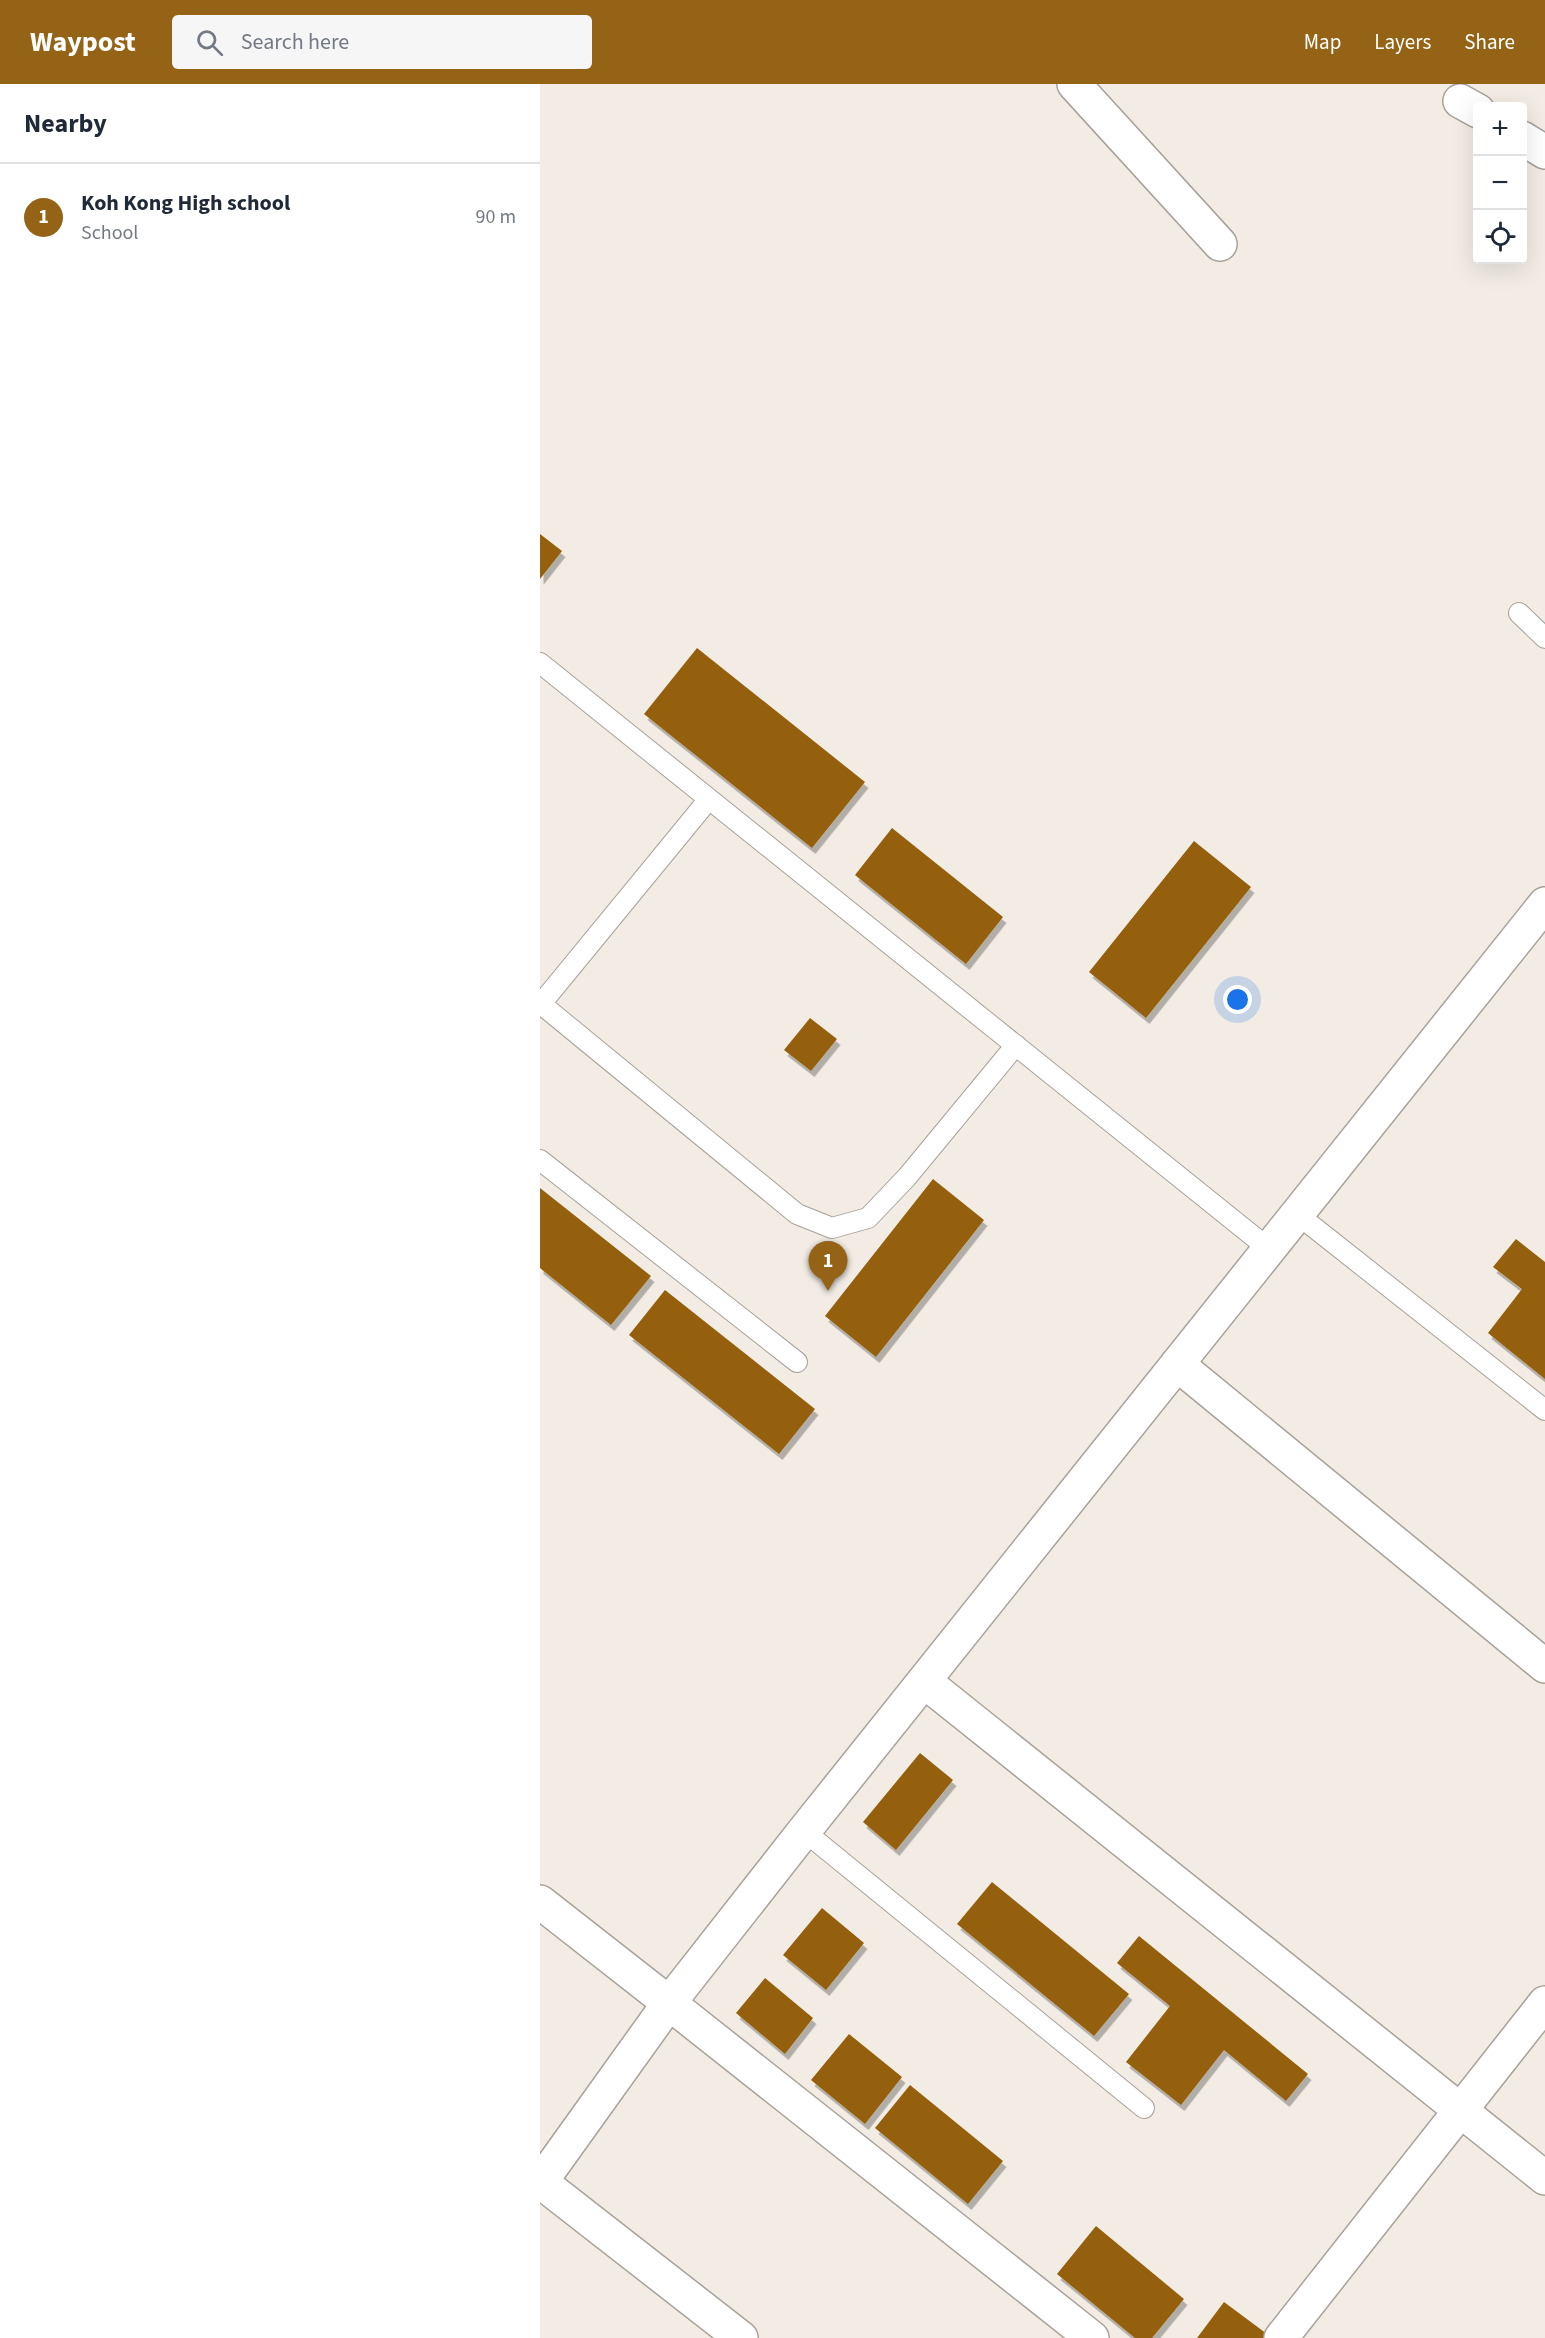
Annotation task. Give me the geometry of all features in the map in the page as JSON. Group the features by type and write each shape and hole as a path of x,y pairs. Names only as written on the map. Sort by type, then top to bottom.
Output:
{"street":[{"path":"1074,84 1220,244"},
{"path":"1527,141 1545,152"},
{"path":"741,2338 540,2182 669,2003 804,1831 1545,904"},
{"path":"1176,1364 1545,1666"},
{"path":"924,1681 1545,2178"},
{"path":"540,1902 1092,2338"},
{"path":"1281,2338 1545,2003"}],"lane":[{"path":"1519,613 1545,638"},
{"path":"540,663 1269,1249"},
{"path":"709,799 540,1005 797,1214 832,1228 867,1218 907,1177 1016,1046"},
{"path":"540,1161 797,1362"},
{"path":"1297,1214 1545,1410"},
{"path":"804,1831 1144,2108"}],"building":[{"path":"540,534 562,551 540,579"},
{"path":"697,648 865,782 812,848 644,714"},
{"path":"892,828 1003,917 966,964 855,875"},
{"path":"1194,841 1251,887 1146,1018 1089,972"},
{"path":"810,1018 837,1039 811,1071 784,1050"},
{"path":"933,1179 984,1220 876,1357 825,1316"},
{"path":"540,1188 651,1276 611,1325 540,1268"},
{"path":"1516,1239 1545,1262 1545,1379 1488,1333 1522,1289 1493,1267"},
{"path":"665,1290 815,1409 779,1454 629,1335"},
{"path":"920,1753 953,1780 896,1850 863,1822"},
{"path":"992,1882 1129,1994 1094,2036 957,1924"},
{"path":"822,1908 864,1943 826,1990 783,1955"},
{"path":"1139,1936 1308,2074 1286,2101 1224,2050 1181,2105 1126,2062 1170,2006 1117,1963"},
{"path":"765,1978 813,2018 785,2054 736,2013"},
{"path":"849,2034 902,2077 865,2124 811,2080"},
{"path":"910,2085 1003,2161 968,2204 875,2128"},
{"path":"1096,2226 1184,2299 1152,2338 1135,2338 1057,2274"},
{"path":"1224,2302 1267,2334 1264,2338 1197,2338"}],"place":[{"name":"Koh Kong High school","path":"828,1291"}]}
